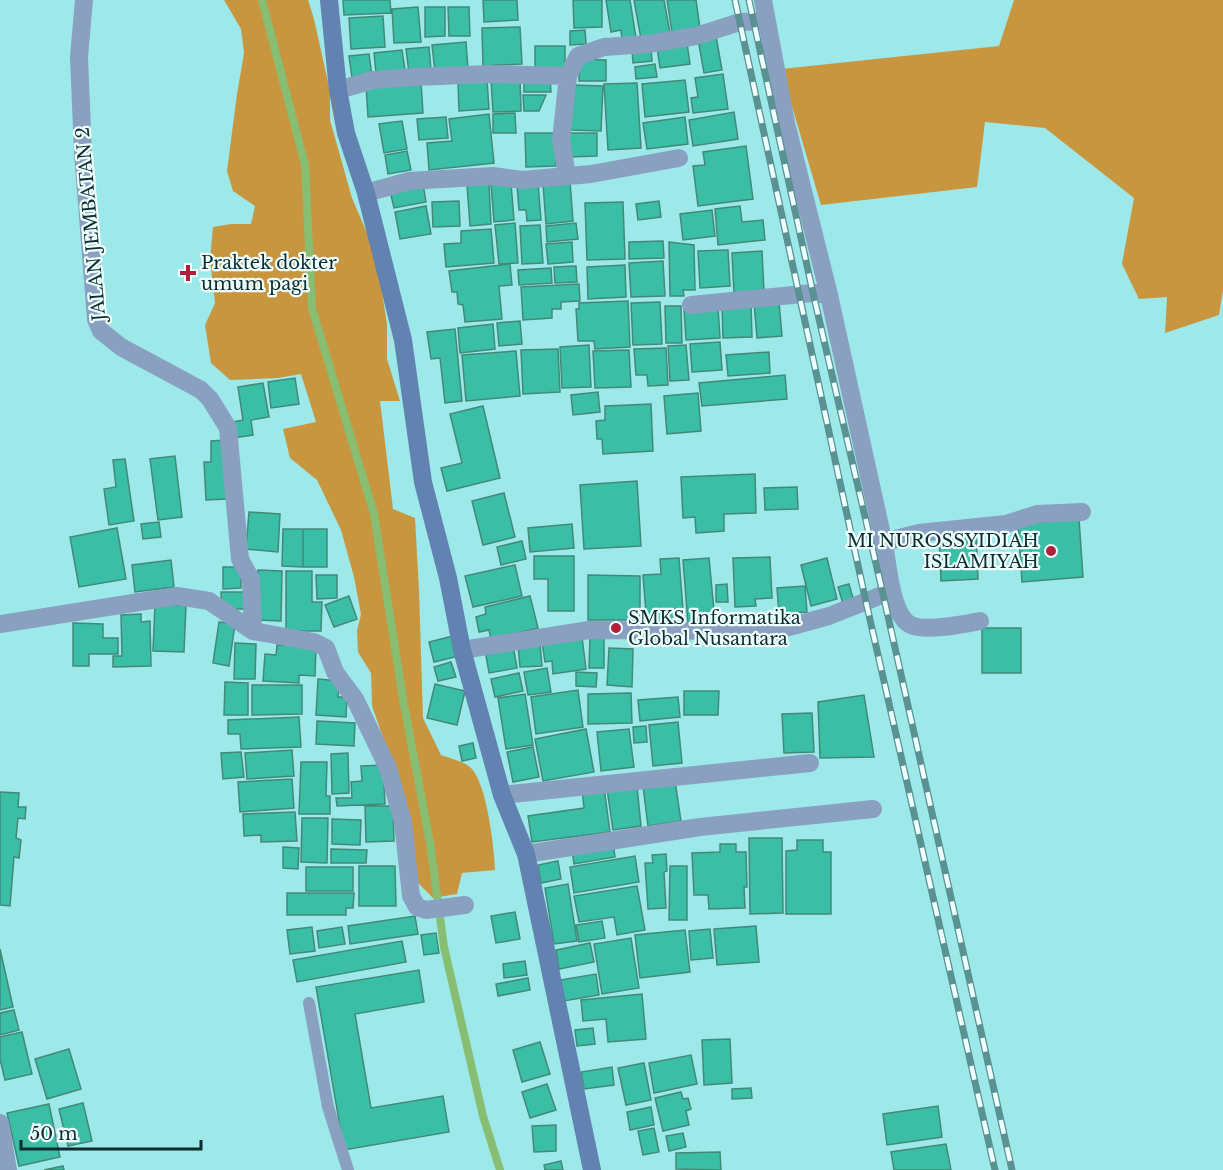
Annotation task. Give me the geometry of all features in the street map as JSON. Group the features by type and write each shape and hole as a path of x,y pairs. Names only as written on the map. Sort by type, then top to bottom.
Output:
{"main road":[{"path":"328,0 338,90 346,134 366,192 403,340 423,482 448,578 462,650 502,795 526,854 592,1170"}],"street":[{"name":"JALAN JEMBATAN 2","path":"84,0 79,57 83,153 96,320 101,331 121,347 201,390 210,399 228,428 240,559 251,579 253,631"},
{"path":"763,0 786,123 829,295 885,544 892,591 901,618 912,626 938,627 980,621"},
{"path":"567,175 561,140 568,76 578,56 604,47 648,44 696,36 740,22 767,21"},
{"path":"338,90 373,80 416,77 489,74 568,76"},
{"path":"366,192 409,181 493,176 522,180 591,174 679,158"},
{"path":"690,305 813,293 829,295"},
{"path":"885,544 919,533 1006,524 1037,514 1083,512"},
{"path":"462,650 589,630 774,631 829,616 892,591"},
{"path":"0,624 177,596 209,601 253,631 314,642 326,648 335,672 355,699 382,754 404,822 411,896 417,907 426,910 462,906"},
{"path":"502,795 810,763"},
{"path":"526,854 700,827 873,809"},
{"path":"0,1123 8,1170"}],"lane":[{"path":"309,1003 328,1107 348,1170"}],"shaded area":[{"path":"224,0 308,0 330,91 330,120 352,198 376,254 387,324 387,359 400,401 380,401 393,509 415,518 423,718 441,755 468,766 477,776 489,816 493,847 495,870 462,873 457,894 433,898 414,879 405,801 372,706 371,673 358,652 357,631 361,614 341,530 317,480 290,458 283,429 316,422 301,374 278,378 230,380 211,363 205,325 215,303 210,259 213,227 251,224 255,206 233,191 227,171 244,53 241,29"},
{"path":"1014,0 1223,0 1223,290 1219,315 1165,333 1167,297 1139,299 1122,264 1134,198 1045,128 985,122 977,187 821,205 781,69 999,46"}],"building":[{"path":"343,0 390,0 391,13 344,15"},
{"path":"483,0 517,0 518,20 484,22"},
{"path":"573,0 602,0 602,27 574,28"},
{"path":"606,0 630,0 636,38 622,40 621,30 611,32"},
{"path":"634,0 664,0 670,33 641,39"},
{"path":"667,0 696,0 700,28 672,32"},
{"path":"418,7 421,42 394,43 392,9"},
{"path":"425,7 445,7 445,36 425,37"},
{"path":"448,7 469,7 470,36 449,36"},
{"path":"383,16 385,47 351,49 349,18"},
{"path":"520,27 522,64 483,66 482,28"},
{"path":"585,30 586,44 570,45 570,31"},
{"path":"716,36 722,70 704,73 698,39"},
{"path":"466,42 468,69 435,72 432,45"},
{"path":"687,43 690,64 660,68 657,47"},
{"path":"535,46 565,46 565,70 535,70"},
{"path":"429,47 431,70 409,73 406,49"},
{"path":"651,47 652,61 633,63 632,50"},
{"path":"402,50 405,70 376,73 374,53"},
{"path":"369,54 372,76 352,78 349,56"},
{"path":"579,59 606,60 606,81 579,81"},
{"path":"655,64 657,77 636,79 635,67"},
{"path":"723,74 728,109 693,113 691,98 698,97 695,78"},
{"path":"550,77 551,92 524,92 524,78"},
{"path":"520,78 521,111 493,112 491,79"},
{"path":"487,80 489,109 459,111 458,82"},
{"path":"685,80 689,112 645,117 642,84"},
{"path":"421,82 423,113 368,117 366,86"},
{"path":"637,83 641,148 608,150 604,84"},
{"path":"572,85 603,86 601,131 570,130"},
{"path":"523,95 546,95 539,111 524,111"},
{"path":"734,112 738,139 693,146 689,120"},
{"path":"515,113 516,133 493,133 493,114"},
{"path":"489,114 494,163 429,170 427,143 452,141 449,119"},
{"path":"446,117 448,138 419,140 417,119"},
{"path":"685,117 688,144 647,149 643,123"},
{"path":"402,121 407,149 384,153 379,124"},
{"path":"525,133 556,133 556,166 526,167"},
{"path":"568,133 597,133 597,156 568,157"},
{"path":"746,146 753,199 698,206 693,166 705,165 703,152"},
{"path":"407,151 411,170 388,174 385,155"},
{"path":"570,181 573,221 546,224 543,184"},
{"path":"511,183 514,220 494,222 491,184"},
{"path":"538,183 541,220 527,221 526,210 519,210 517,185"},
{"path":"423,184 426,202 394,208 390,191"},
{"path":"489,184 491,224 470,226 467,185"},
{"path":"459,201 460,226 433,227 432,202"},
{"path":"659,201 661,217 638,220 636,204"},
{"path":"623,202 625,259 587,260 585,203"},
{"path":"426,206 431,234 400,239 395,212"},
{"path":"740,206 742,222 763,220 765,240 718,245 715,209"},
{"path":"712,210 715,236 683,240 680,214"},
{"path":"515,223 518,263 499,264 495,225"},
{"path":"576,223 578,239 547,242 546,226"},
{"path":"540,225 543,263 522,264 520,226"},
{"path":"491,229 494,263 446,267 444,244 461,243 461,231"},
{"path":"663,241 664,258 629,259 629,242"},
{"path":"572,242 573,262 548,264 546,244"},
{"path":"669,242 694,245 695,290 683,290 684,296 670,296"},
{"path":"728,250 730,286 700,288 698,251"},
{"path":"762,251 764,292 734,294 732,253"},
{"path":"663,261 665,296 631,297 629,263"},
{"path":"510,264 512,285 499,286 502,319 465,322 463,305 458,304 457,292 452,292 449,271"},
{"path":"625,265 626,297 588,299 587,267"},
{"path":"576,266 577,282 555,283 554,267"},
{"path":"551,268 552,283 519,285 518,270"},
{"path":"579,284 580,301 561,302 561,309 552,309 552,318 523,320 521,287"},
{"path":"628,301 630,347 595,349 594,341 578,341 576,309 579,309 579,303"},
{"path":"660,302 662,344 633,345 631,303"},
{"path":"779,302 782,336 757,338 754,303"},
{"path":"751,304 752,337 723,338 722,305"},
{"path":"665,306 681,306 682,343 666,343"},
{"path":"718,307 720,338 686,340 684,309"},
{"path":"520,321 522,344 499,346 497,323"},
{"path":"493,324 495,349 460,353 458,328"},
{"path":"455,329 462,401 445,403 440,358 431,359 427,332"},
{"path":"720,342 722,370 692,372 690,344"},
{"path":"589,345 591,387 562,388 560,347"},
{"path":"686,345 689,380 670,381 668,346"},
{"path":"666,348 668,385 648,386 647,375 636,375 634,349"},
{"path":"558,349 560,392 523,394 521,350"},
{"path":"629,350 631,387 595,388 593,351"},
{"path":"516,351 520,396 466,401 462,355"},
{"path":"769,352 770,373 728,376 726,355"},
{"path":"785,375 787,399 702,406 699,383"},
{"path":"295,378 299,404 271,408 268,382"},
{"path":"263,383 269,417 251,420 253,435 234,438 232,422 243,420 238,387"},
{"path":"598,392 600,412 573,415 571,395"},
{"path":"698,393 701,431 667,434 664,396"},
{"path":"651,404 653,451 603,454 602,439 597,439 596,421 605,420 605,406"},
{"path":"483,406 500,478 447,491 441,468 462,463 450,414"},
{"path":"225,440 227,499 206,500 204,462 211,462 211,441"},
{"path":"175,456 182,517 158,520 150,459"},
{"path":"125,459 134,521 109,525 104,489 116,487 113,460"},
{"path":"755,474 756,513 724,514 724,531 696,533 695,517 683,518 681,477"},
{"path":"637,481 641,546 584,549 580,485"},
{"path":"797,487 798,509 765,510 764,488"},
{"path":"504,493 515,537 483,545 472,501"},
{"path":"249,512 280,514 278,552 246,549"},
{"name":"MI NUROSSYIDIAH ISLAMIYAH","path":"1079,519 1083,577 1022,582 1018,524"},
{"path":"159,522 161,537 143,539 141,524"},
{"path":"572,524 574,548 530,552 528,528"},
{"path":"117,528 126,579 79,587 70,537"},
{"path":"283,529 303,529 303,567 282,566"},
{"path":"303,529 327,529 327,567 303,567"},
{"path":"976,531 978,579 941,581 939,533"},
{"path":"522,541 526,559 501,565 497,547"},
{"path":"534,556 574,556 574,611 548,611 548,579 534,579"},
{"path":"770,557 772,598 755,599 756,606 735,607 733,558"},
{"path":"679,558 684,623 647,626 643,575 661,574 660,559"},
{"path":"709,558 715,621 688,624 683,560"},
{"path":"827,558 837,599 811,606 801,565"},
{"path":"171,560 174,587 135,592 132,565"},
{"path":"515,565 522,596 473,607 465,576"},
{"path":"223,567 241,567 241,588 223,589"},
{"path":"258,570 282,571 281,621 256,620"},
{"path":"286,571 312,571 312,602 322,602 321,631 286,631"},
{"path":"316,575 337,575 337,598 317,599"},
{"path":"588,575 640,576 640,620 588,620"},
{"path":"727,584 728,602 716,602 716,585"},
{"path":"849,584 854,602 843,604 838,587"},
{"path":"805,586 807,612 779,614 777,588"},
{"path":"221,592 244,592 244,609 222,609"},
{"path":"349,596 357,619 334,627 325,605"},
{"path":"530,596 538,628 491,640 489,630 479,632 476,617 486,614 485,607"},
{"path":"155,604 186,605 184,652 153,651"},
{"path":"141,614 141,622 150,621 151,666 113,667 113,656 122,656 121,615"},
{"path":"219,622 235,624 229,666 213,663"},
{"path":"73,623 103,624 103,638 118,638 118,654 89,654 89,666 73,666"},
{"path":"982,628 1021,628 1021,673 982,673"},
{"path":"453,636 459,656 434,662 429,642"},
{"path":"590,636 604,636 604,668 589,668"},
{"path":"582,637 586,669 553,674 552,661 545,662 542,642"},
{"path":"235,643 256,644 255,679 234,679"},
{"path":"540,644 542,666 520,667 518,645"},
{"path":"277,645 316,646 315,676 299,675 299,683 263,681 265,654 276,655"},
{"path":"513,645 517,668 489,673 485,650"},
{"path":"609,648 633,649 632,687 607,685"},
{"path":"451,662 456,677 438,681 434,667"},
{"path":"547,668 551,692 528,695 524,672"},
{"path":"576,672 597,673 596,687 576,686"},
{"path":"519,673 523,691 495,697 491,679"},
{"path":"318,679 340,681 338,697 347,697 346,717 316,715"},
{"path":"225,682 248,683 248,715 224,715"},
{"path":"435,684 465,691 457,725 427,718"},
{"path":"252,685 302,685 302,714 252,715"},
{"path":"578,690 583,727 536,734 531,697"},
{"path":"684,691 719,691 718,715 684,715"},
{"path":"631,693 632,723 588,724 588,694"},
{"path":"525,694 533,745 506,749 498,698"},
{"path":"864,695 874,757 820,758 818,702"},
{"path":"678,697 680,717 640,721 638,700"},
{"path":"812,713 814,752 784,753 782,714"},
{"path":"299,717 301,747 241,749 240,734 228,734 228,720"},
{"path":"317,721 355,723 354,746 316,744"},
{"path":"678,722 682,763 653,766 649,725"},
{"path":"646,726 647,742 634,743 633,727"},
{"path":"586,729 594,772 543,781 535,739"},
{"path":"629,729 634,767 601,771 597,732"},
{"path":"473,743 476,758 462,761 459,746"},
{"path":"533,747 539,777 513,782 507,752"},
{"path":"292,750 294,776 247,779 245,753"},
{"path":"241,752 244,777 223,779 221,753"},
{"path":"348,753 349,793 332,794 331,754"},
{"path":"301,762 327,762 326,796 330,796 330,814 299,814"},
{"path":"383,765 385,804 337,806 336,798 352,798 351,782 362,781 361,766"},
{"path":"292,779 294,808 240,812 238,782"},
{"path":"675,781 681,821 648,826 643,786"},
{"path":"637,786 641,826 613,830 607,789"},
{"path":"604,787 610,832 532,842 528,816 584,808 582,790"},
{"path":"0,792 19,793 18,807 26,807 25,819 18,818 16,838 21,840 19,858 14,857 10,906 0,905"},
{"path":"365,806 393,806 394,841 366,842"},
{"path":"295,812 297,841 261,842 261,835 244,836 243,814"},
{"path":"302,818 328,818 327,863 301,862"},
{"path":"332,819 361,820 360,845 332,844"},
{"path":"749,838 782,838 783,913 750,914"},
{"path":"797,840 823,840 823,852 831,852 831,914 786,914 786,851 797,850"},
{"path":"613,843 615,857 574,864 572,850"},
{"path":"720,844 736,844 736,852 746,852 745,908 709,909 708,895 694,895 692,853 720,852"},
{"path":"283,847 299,848 298,869 283,868"},
{"path":"331,849 367,850 366,863 331,863"},
{"path":"666,854 667,871 664,872 666,908 648,909 645,863 653,863 652,855"},
{"path":"635,856 639,882 574,893 570,867"},
{"path":"558,861 561,879 541,883 538,865"},
{"path":"359,866 395,866 396,906 359,906"},
{"path":"670,866 687,866 687,920 669,920"},
{"path":"306,867 353,867 353,891 306,891"},
{"path":"568,884 577,941 554,944 545,888"},
{"path":"637,886 645,930 617,935 614,917 579,922 574,896"},
{"path":"287,893 354,893 353,908 346,908 346,915 287,915"},
{"path":"515,912 520,939 496,943 491,916"},
{"path":"415,916 418,934 350,944 348,926"},
{"path":"602,921 605,938 579,942 576,925"},
{"path":"756,926 759,962 717,965 714,929"},
{"path":"312,927 315,951 290,954 287,930"},
{"path":"342,927 345,944 319,948 317,931"},
{"path":"710,929 713,958 691,960 689,931"},
{"path":"685,930 690,972 640,978 635,935"},
{"path":"436,933 439,953 424,955 421,935"},
{"path":"631,938 639,988 602,994 594,944"},
{"path":"402,941 406,962 297,982 293,960"},
{"path":"590,943 594,962 559,969 556,950"},
{"path":"0,949 13,1007 0,1010"},
{"path":"525,961 527,975 504,978 503,964"},
{"path":"419,970 424,1002 355,1014 371,1108 443,1096 449,1132 344,1150 316,987"},
{"path":"596,974 599,995 564,1001 560,980"},
{"path":"528,978 530,990 498,996 496,984"},
{"path":"642,994 646,1039 608,1042 606,1019 583,1021 581,1000"},
{"path":"14,1010 19,1030 0,1035 0,1013"},
{"path":"593,1028 595,1044 577,1046 575,1030"},
{"path":"22,1032 32,1074 5,1080 0,1059 0,1037"},
{"path":"730,1039 732,1083 704,1085 702,1040"},
{"path":"540,1042 550,1074 522,1082 513,1050"},
{"path":"69,1049 81,1089 47,1099 35,1059"},
{"path":"691,1055 697,1084 654,1093 649,1063"},
{"path":"644,1063 651,1100 626,1105 618,1068"},
{"path":"612,1067 614,1085 584,1089 581,1072"},
{"path":"547,1084 556,1110 530,1118 522,1092"},
{"path":"751,1088 752,1098 732,1099 732,1089"},
{"path":"681,1092 683,1099 688,1098 691,1109 686,1111 689,1125 663,1131 655,1098"},
{"path":"83,1103 92,1141 68,1146 59,1109"},
{"path":"49,1104 60,1157 19,1166 7,1113"},
{"path":"938,1106 942,1137 887,1145 883,1114"},
{"path":"651,1107 654,1125 630,1130 627,1112"},
{"path":"556,1125 556,1151 534,1152 532,1126"},
{"path":"654,1128 659,1152 643,1155 638,1131"},
{"path":"683,1133 686,1147 669,1151 666,1136"},
{"path":"946,1144 951,1170 894,1170 891,1152"},
{"path":"720,1152 721,1170 676,1169 676,1153"},
{"path":"561,1161 563,1170 545,1170 544,1165"},
{"path":"63,1166 64,1170 44,1170"}],"waterway":[{"path":"262,0 305,165 312,308 374,514 403,699 430,843 444,947 483,1116 500,1170"}],"railway":[{"path":"735,0 866,602 995,1170"},
{"path":"749,0 813,293 1012,1170"}],"place":[{"name":"Praktek dokter umum pagi","path":"188,273"},
{"name":"MI NUROSSYIDIAH ISLAMIYAH","path":"1051,551"},
{"name":"SMKS Informatika Global Nusantara","path":"616,628"}]}
